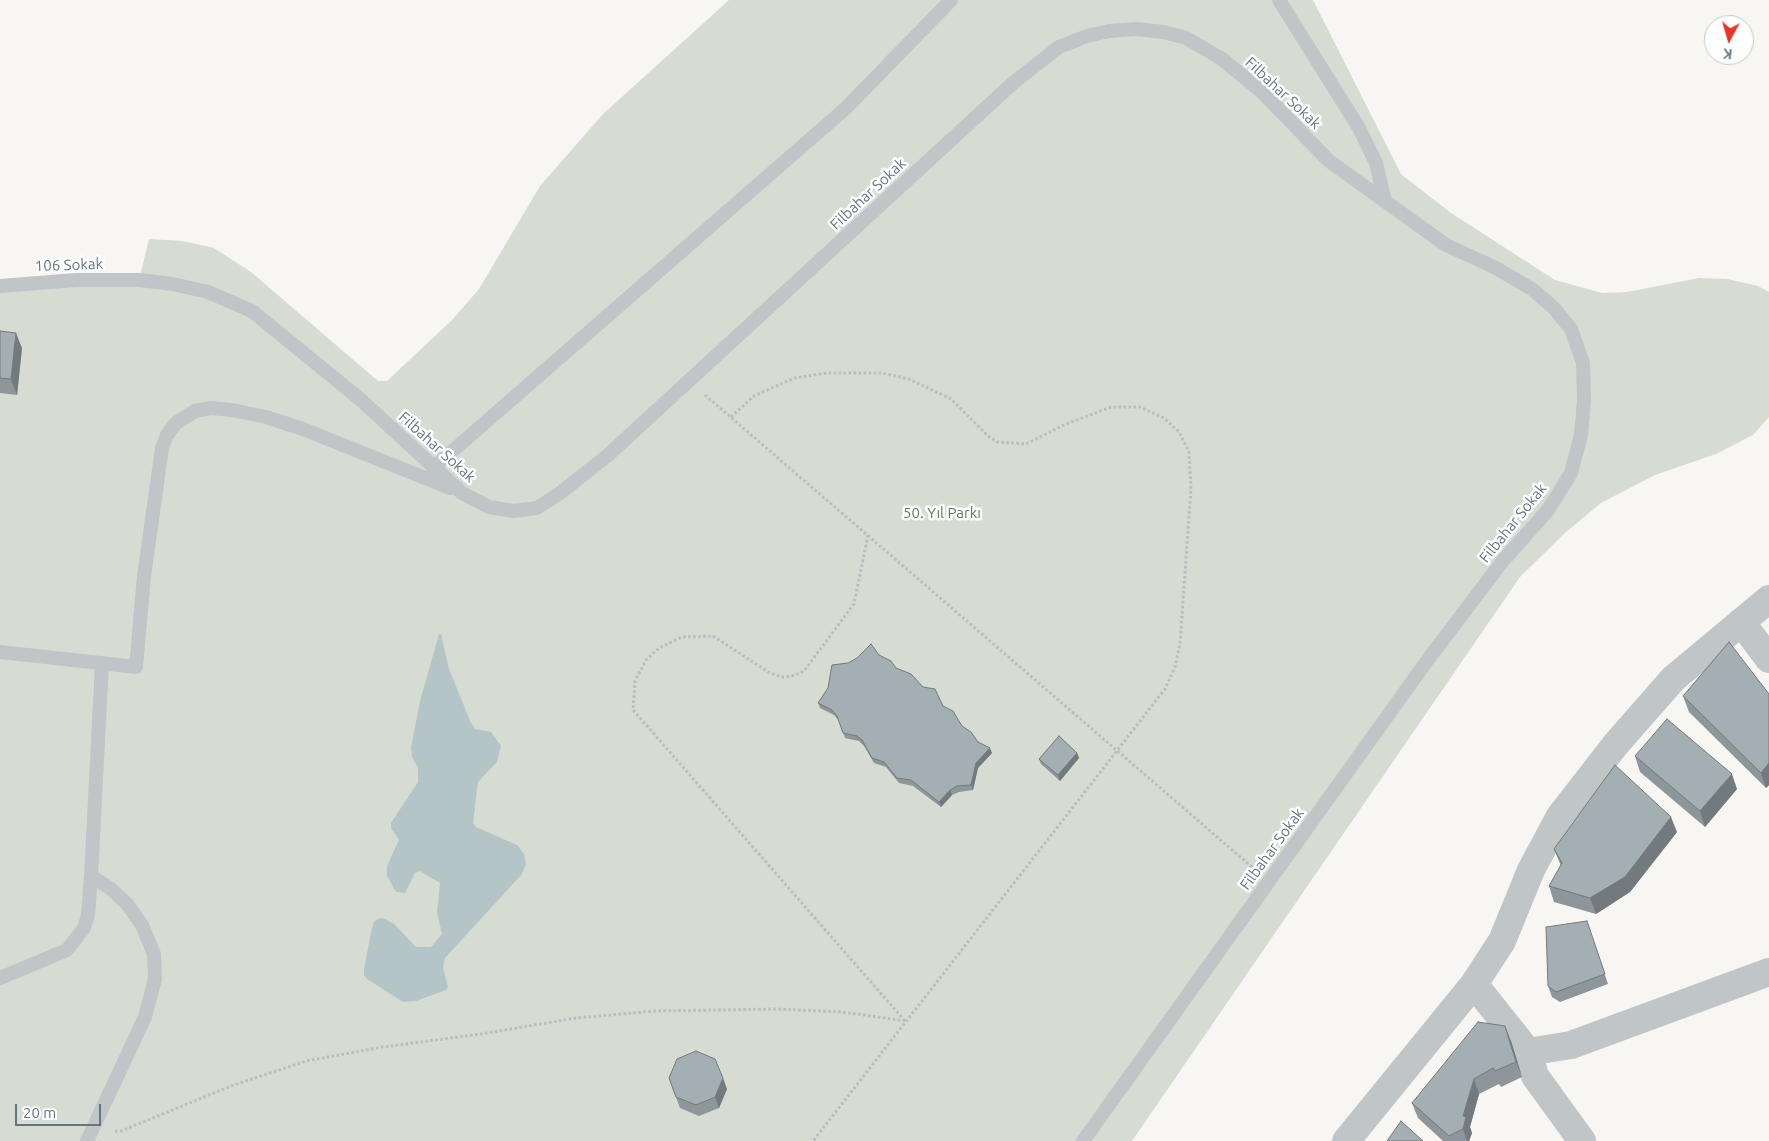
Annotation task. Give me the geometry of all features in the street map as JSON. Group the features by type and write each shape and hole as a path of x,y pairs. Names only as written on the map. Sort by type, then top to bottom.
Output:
{"street":[{"path":"1346,1141 1474,984 1502,941 1532,870 1560,816 1616,744 1673,679 1769,599"},
{"path":"1742,622 1769,658"},
{"path":"1528,1052 1572,1045 1769,972"},
{"path":"1474,984 1528,1052 1535,1076 1582,1141"}],"lane":[{"path":"433,468 846,108 951,0"},
{"path":"1278,0 1359,128 1376,164 1385,201"},
{"name":"Filbahar Sokak","path":"140,280 173,284 208,292 252,312 361,400 462,493 490,507 514,511 537,508 560,493 607,456 1013,83 1059,47 1087,36 1108,31 1136,29 1164,32 1186,38 1222,59 1262,92 1329,161 1446,245 1494,266 1532,289 1554,308 1571,329 1582,363 1584,401 1581,435 1571,473 1548,510 1502,562 1428,658 1083,1141"},
{"name":"106 Sokak","path":"0,286 76,280 140,280"},
{"path":"0,652 136,667 146,557 162,448 167,435 176,424 195,411 211,408 232,410 275,420 353,448 462,493"},
{"path":"0,978 67,950 84,928 88,915 91,876 102,664"},
{"path":"90,1136 145,1017 155,980 154,954 142,925 111,888 91,876"}],"path":[{"path":"731,417 754,396 794,378 857,372 882,373 909,379 951,399 988,436 998,442 1012,445 1026,444 1066,424 1111,407 1140,407 1164,418 1179,432 1190,452 1191,489 1180,644 1175,666 1165,690 1116,750 813,1141"},
{"path":"689,380 1269,881"},
{"path":"868,535 854,604 804,671 792,676 782,677 770,673 713,636 682,637 659,648 646,660 635,681 633,710 906,1022"},
{"path":"90,1136 122,1131 231,1086 306,1061 383,1047 576,1018 655,1011 777,1009 842,1012 906,1022"}],"green space":[{"name":"50. Yıl Parkı","path":"729,0 1313,0 1401,174 1451,213 1555,280 1602,293 1627,292 1699,278 1727,279 1758,286 1769,292 1769,417 1753,435 1716,454 1655,475 1601,503 1566,532 1520,577 1132,1141 0,1141 0,286 139,280 149,239 183,241 214,248 251,272 378,381 387,381 453,319 479,289 540,186 603,114"}],"shaded area":[{"path":"439,634 441,634 449,669 471,723 475,729 491,732 501,746 497,762 478,782 473,823 476,827 517,845 524,854 526,864 522,874 445,958 443,967 448,987 446,990 416,1001 403,1002 367,979 364,975 364,969 372,928 374,922 378,919 383,918 394,924 416,947 431,947 442,934 437,912 440,883 420,871 415,873 405,893 396,892 387,876 387,866 399,840 391,828 391,823 418,782 418,768 412,757 411,748 420,701"}],"building":[{"path":"0,331 16,333 11,379 0,378"},
{"path":"1729,642 1769,694 1769,763 1761,773 1683,696"},
{"path":"871,644 879,655 891,661 896,668 911,674 923,687 935,689 943,706 953,711 962,726 971,732 978,742 990,748 976,763 971,785 957,786 950,790 939,802 911,780 897,778 884,762 872,758 862,740 857,736 843,733 837,716 832,710 818,703 828,688 832,665 848,663 857,658"},
{"path":"1667,719 1732,774 1700,811 1635,756"},
{"path":"1059,736 1077,753 1058,775 1039,759"},
{"path":"1615,765 1671,817 1625,877 1590,898 1549,886 1562,863 1554,849"},
{"path":"1587,921 1605,974 1556,992 1548,986 1546,927"},
{"path":"1478,1022 1505,1026 1516,1062 1495,1071 1493,1068 1474,1079 1463,1116 1466,1117 1463,1129 1449,1136 1412,1103"},
{"path":"696,1051 715,1059 723,1078 715,1097 696,1105 676,1097 669,1078 677,1059"},
{"path":"1401,1121 1423,1141 1387,1141"}]}
